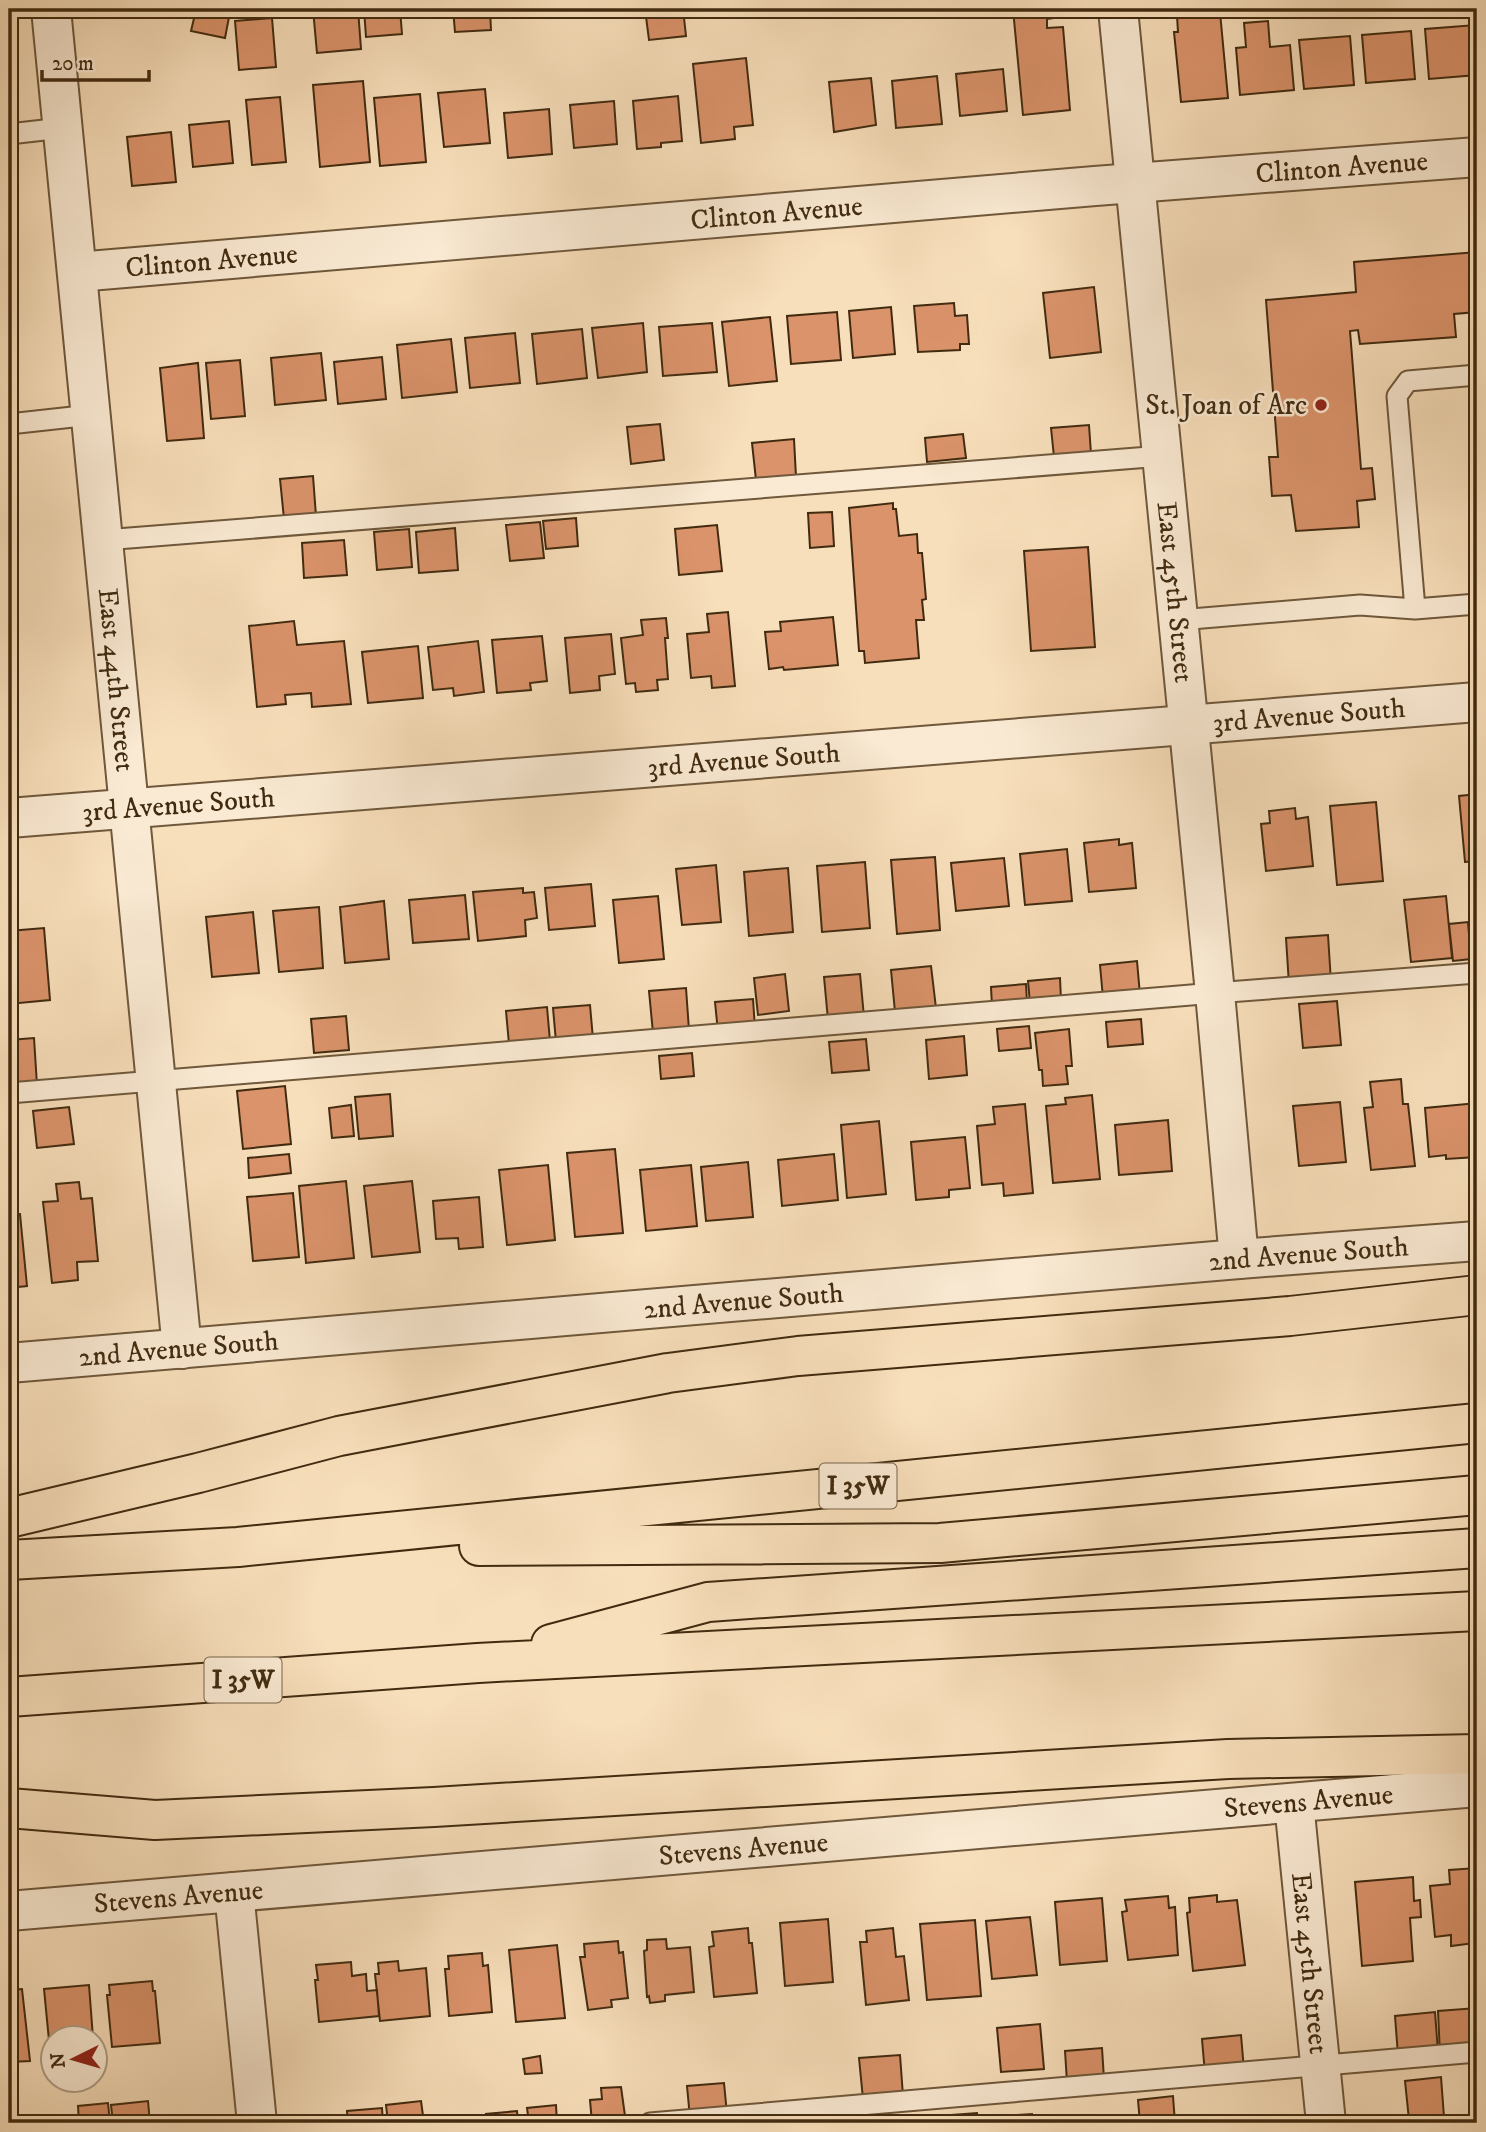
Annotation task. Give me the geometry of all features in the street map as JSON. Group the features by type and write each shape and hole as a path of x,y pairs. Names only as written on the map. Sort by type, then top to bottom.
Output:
{"highway":[{"path":"9,1518 198,1474 339,1436 668,1373 798,1356 1290,1316 1477,1295"},
{"name":"I 35W","path":"9,1560 239,1547 1477,1423"},
{"path":"239,1547 940,1543 1477,1495"},
{"path":"478,1663 708,1602 1477,1548"},
{"name":"I 35W","path":"9,1697 478,1663 1477,1611"},
{"path":"9,1808 155,1820 434,1807 1228,1759 1477,1754"}],"street":[{"name":"East 44th Street","path":"51,9 182,1349"},
{"name":"East 45th Street","path":"1118,9 1239,1259"},
{"name":"Clinton Avenue","path":"77,272 1477,157"},
{"name":"3rd Avenue South","path":"9,818 1477,702"},
{"name":"2nd Avenue South","path":"9,1363 1477,1241"},
{"name":"Stevens Avenue","path":"9,1912 1477,1787"},
{"name":"East 45th Street","path":"1294,1803 1326,2123"},
{"path":"234,1892 257,2123"}],"lane":[{"path":"9,134 62,128"},
{"path":"1415,609 1397,396 1408,381 1477,375"},
{"path":"9,424 91,415"},
{"path":"104,540 1162,456"},
{"path":"1178,620 1360,605 1415,609 1477,604"},
{"path":"9,1093 1477,973"},
{"path":"650,2123 1477,2052"}],"building":[{"path":"313,9 358,9 361,49 317,53"},
{"path":"364,9 400,9 402,34 366,37"},
{"path":"453,9 490,9 491,30 455,32"},
{"path":"645,9 683,9 686,36 649,40"},
{"path":"1013,9 1060,9 1061,17 1047,19 1047,28 1063,27 1070,110 1023,115"},
{"path":"196,10 229,17 225,38 191,31"},
{"path":"1220,12 1228,98 1181,102 1174,32 1178,32 1177,16"},
{"path":"272,18 276,67 239,70 235,21"},
{"path":"1268,21 1270,47 1290,45 1294,90 1240,95 1236,48 1246,47 1244,23"},
{"path":"1476,25 1477,75 1429,79 1425,29"},
{"path":"1411,31 1415,79 1366,83 1362,35"},
{"path":"1350,36 1354,85 1304,89 1299,40"},
{"path":"746,58 753,125 734,127 735,139 701,143 693,64"},
{"path":"1003,69 1007,111 960,116 956,74"},
{"path":"937,76 942,124 896,128 892,81"},
{"path":"871,78 876,125 834,132 829,82"},
{"path":"363,81 370,162 320,167 313,85"},
{"path":"485,89 490,143 444,147 438,93"},
{"path":"420,94 426,162 380,166 374,98"},
{"path":"678,96 682,141 661,143 661,147 637,149 633,101"},
{"path":"280,97 286,162 252,165 246,100"},
{"path":"614,101 617,144 574,148 570,105"},
{"path":"549,109 552,154 508,158 504,113"},
{"path":"229,121 233,163 193,167 189,125"},
{"path":"171,132 176,182 132,186 127,137"},
{"path":"1477,252 1477,312 1454,314 1456,337 1360,344 1358,330 1350,331 1361,469 1372,468 1375,499 1357,501 1359,527 1296,531 1291,495 1272,496 1269,457 1278,457 1266,300 1356,292 1354,262"},
{"path":"1094,287 1101,352 1050,358 1043,293"},
{"path":"954,303 955,316 967,315 969,344 960,344 960,350 918,352 914,306"},
{"path":"891,307 895,354 853,358 849,311"},
{"path":"837,312 841,360 791,364 787,316"},
{"path":"770,317 777,381 729,386 722,322"},
{"path":"643,323 647,372 598,378 592,328"},
{"path":"712,323 717,372 663,376 659,327"},
{"path":"582,329 587,378 537,384 532,334"},
{"path":"515,333 520,383 470,388 465,338"},
{"path":"451,339 457,392 402,398 397,345"},
{"path":"321,353 326,400 275,405 271,358"},
{"path":"382,357 386,399 338,404 334,362"},
{"path":"240,360 245,416 211,419 206,363"},
{"path":"198,363 204,438 167,441 160,368"},
{"path":"660,424 664,460 631,464 627,427"},
{"path":"1089,425 1091,454 1054,457 1051,428"},
{"path":"963,434 966,458 927,462 925,438"},
{"path":"794,439 796,477 756,480 752,443"},
{"path":"313,476 316,516 284,519 280,479"},
{"path":"893,503 899,536 917,534 918,553 922,553 926,599 922,600 924,620 916,620 919,658 865,663 864,651 859,651 849,508"},
{"path":"832,512 834,546 810,548 808,513"},
{"path":"576,518 578,546 546,549 543,521"},
{"path":"540,522 544,558 510,561 506,525"},
{"path":"717,525 722,571 679,575 675,529"},
{"path":"455,528 458,570 419,573 416,532"},
{"path":"409,529 412,567 377,570 374,532"},
{"path":"344,540 347,575 304,578 302,543"},
{"path":"1088,547 1095,647 1031,651 1024,551"},
{"path":"728,612 735,686 712,688 711,676 691,678 687,634 709,632 707,614"},
{"path":"833,617 838,665 769,669 765,632 781,631 780,622"},
{"path":"666,618 668,679 657,680 658,690 636,692 635,683 626,684 621,638 643,635 641,620"},
{"path":"294,621 297,645 344,641 351,704 312,707 311,693 285,695 286,704 257,707 249,626"},
{"path":"611,634 615,674 599,676 600,690 570,693 565,638"},
{"path":"542,636 547,681 530,683 531,690 497,693 492,640"},
{"path":"478,641 484,692 454,696 453,688 433,690 428,647"},
{"path":"418,646 423,698 368,703 362,652"},
{"path":"1477,794 1477,861 1465,862 1459,796"},
{"path":"1376,802 1383,881 1337,885 1330,806"},
{"path":"1295,808 1296,819 1308,817 1313,866 1266,871 1261,824 1270,823 1269,811"},
{"path":"1119,839 1119,845 1132,843 1136,888 1089,892 1084,843"},
{"path":"1067,849 1072,901 1025,905 1020,854"},
{"path":"935,857 940,930 897,934 891,860"},
{"path":"1004,858 1009,906 956,911 951,863"},
{"path":"865,862 870,928 822,932 817,866"},
{"path":"716,865 721,922 682,925 676,869"},
{"path":"788,868 793,932 749,936 744,872"},
{"path":"591,884 595,926 549,930 545,888"},
{"path":"523,888 523,893 534,892 537,918 525,920 526,936 478,941 473,892"},
{"path":"1469,888 1477,888 1477,910 1471,911"},
{"path":"465,895 469,939 413,943 409,900"},
{"path":"658,896 664,959 619,963 613,900"},
{"path":"1446,896 1452,958 1411,962 1404,900"},
{"path":"384,901 389,959 345,963 340,907"},
{"path":"319,907 323,968 279,972 273,911"},
{"path":"253,912 259,973 212,977 206,917"},
{"path":"1468,922 1471,959 1453,961 1449,924"},
{"path":"1474,926 1477,926 1477,961 1476,961"},
{"path":"44,928 50,1000 9,1004 9,931"},
{"path":"1328,935 1331,982 1289,985 1286,938"},
{"path":"1137,961 1140,995 1103,998 1100,965"},
{"path":"931,966 936,1008 895,1012 891,970"},
{"path":"785,974 789,1011 758,1015 754,978"},
{"path":"860,974 864,1017 828,1020 824,977"},
{"path":"1060,978 1061,1000 1030,1003 1028,981"},
{"path":"1026,984 1027,1003 992,1006 991,987"},
{"path":"686,988 689,1030 653,1033 649,991"},
{"path":"753,999 755,1029 718,1032 715,1002"},
{"path":"1337,1001 1341,1045 1303,1048 1299,1004"},
{"path":"590,1005 593,1039 556,1042 553,1008"},
{"path":"547,1007 550,1041 509,1044 506,1011"},
{"path":"346,1016 349,1050 314,1053 311,1019"},
{"path":"1141,1019 1143,1044 1108,1047 1106,1022"},
{"path":"1029,1026 1031,1048 999,1051 997,1029"},
{"path":"1069,1029 1072,1066 1066,1066 1068,1084 1043,1086 1035,1033"},
{"path":"964,1036 967,1075 929,1079 926,1040"},
{"path":"34,1038 37,1085 9,1087 9,1040"},
{"path":"866,1039 869,1070 832,1073 829,1042"},
{"path":"692,1053 694,1076 661,1079 659,1056"},
{"path":"1401,1079 1403,1104 1408,1104 1415,1166 1371,1170 1364,1108 1373,1107 1370,1082"},
{"path":"285,1086 291,1144 243,1149 237,1091"},
{"path":"390,1094 393,1136 359,1139 355,1097"},
{"path":"1092,1095 1100,1179 1053,1183 1046,1106 1066,1104 1065,1098"},
{"path":"1340,1102 1346,1162 1299,1166 1293,1106"},
{"path":"1477,1103 1477,1157 1429,1157 1425,1108"},
{"path":"1025,1104 1033,1193 1004,1196 1003,1183 982,1185 977,1126 995,1124 993,1107"},
{"path":"351,1105 354,1136 332,1138 329,1108"},
{"path":"69,1107 74,1144 37,1148 33,1111"},
{"path":"1168,1120 1172,1171 1119,1175 1115,1125"},
{"path":"879,1121 886,1194 847,1198 841,1125"},
{"path":"965,1137 970,1188 949,1190 949,1197 916,1200 911,1142"},
{"path":"615,1149 623,1233 575,1237 567,1153"},
{"path":"289,1154 291,1173 249,1178 248,1158"},
{"path":"834,1154 838,1200 782,1206 778,1160"},
{"path":"748,1162 753,1217 706,1221 701,1167"},
{"path":"548,1165 555,1240 507,1245 499,1170"},
{"path":"691,1165 697,1226 646,1231 640,1170"},
{"path":"346,1181 354,1258 306,1263 299,1186"},
{"path":"412,1181 420,1252 372,1257 364,1186"},
{"path":"79,1182 81,1199 92,1198 98,1261 77,1262 78,1280 52,1283 43,1202 58,1201 56,1184"},
{"path":"293,1193 299,1257 253,1261 247,1197"},
{"path":"479,1197 483,1247 459,1249 458,1238 436,1239 433,1201"},
{"path":"20,1214 27,1286 9,1288 9,1215"},
{"path":"1477,1868 1475,1943 1451,1946 1451,1935 1435,1937 1430,1886 1450,1884 1449,1870"},
{"path":"1413,1877 1414,1901 1420,1900 1421,1917 1410,1918 1413,1961 1362,1966 1355,1882"},
{"path":"1217,1895 1217,1902 1237,1900 1245,1965 1193,1971 1187,1913 1190,1912 1189,1898"},
{"path":"1168,1896 1169,1908 1175,1907 1178,1955 1128,1960 1122,1912 1127,1911 1125,1900"},
{"path":"1102,1898 1107,1961 1060,1965 1055,1902"},
{"path":"1030,1917 1037,1975 992,1979 986,1921"},
{"path":"828,1919 833,1982 785,1986 780,1923"},
{"path":"975,1920 981,1996 927,2000 920,1924"},
{"path":"748,1928 757,1993 714,1997 709,1947 714,1946 712,1932"},
{"path":"893,1928 896,1957 904,1956 909,2000 866,2005 860,1942 867,1942 866,1931"},
{"path":"666,1939 667,1949 690,1947 694,1992 665,1995 665,2001 650,2003 649,1996 647,1997 644,1951 647,1950 647,1940"},
{"path":"618,1941 619,1953 623,1952 628,1998 611,2000 612,2007 588,2010 580,1957 585,1957 584,1944"},
{"path":"557,1945 565,2018 516,2022 509,1950"},
{"path":"482,1953 483,1966 488,1965 492,2012 449,2016 445,1969 449,1969 448,1956"},
{"path":"398,1961 399,1971 426,1968 430,2016 380,2021 375,1974 379,1974 378,1963"},
{"path":"351,1962 352,1976 366,1974 367,1991 377,1990 379,2016 319,2022 316,1965"},
{"path":"152,1981 160,2043 112,2047 107,1995 110,1995 109,1985"},
{"path":"89,1985 92,2024 47,2024 44,1989"},
{"path":"22,1989 30,2061 9,2062 9,1990"},
{"path":"1477,2008 1477,2050 1440,2054 1438,2011"},
{"path":"1435,2012 1438,2052 1398,2055 1395,2016"},
{"path":"1040,2024 1044,2069 1001,2072 997,2028"},
{"path":"1241,2035 1244,2070 1205,2074 1202,2039"},
{"path":"1102,2048 1104,2079 1067,2082 1065,2051"},
{"path":"900,2055 903,2096 863,2099 859,2058"},
{"path":"540,2056 542,2073 525,2074 523,2059"},
{"path":"1441,2077 1444,2117 1409,2120 1405,2081"},
{"path":"724,2083 727,2114 690,2118 687,2086"},
{"path":"621,2087 626,2123 592,2123 590,2100 602,2099 601,2088"},
{"path":"1173,2096 1175,2123 1140,2123 1138,2100"},
{"path":"148,2101 150,2123 113,2123 111,2105"},
{"path":"421,2101 424,2123 388,2123 386,2105"},
{"path":"108,2103 110,2123 79,2123 78,2106"},
{"path":"556,2105 557,2123 529,2123 527,2108"},
{"path":"382,2108 383,2123 348,2123 347,2111"},
{"path":"517,2111 518,2123 487,2123 486,2114"},
{"path":"977,2113 978,2123 938,2123 938,2116"},
{"path":"1032,2114 1033,2123 1019,2123 1018,2115"},
{"path":"9,2115 19,2115 20,2123 9,2123"},
{"path":"1106,2120 1106,2123 1076,2123 1076,2122"}],"place":[{"name":"St. Joan of Arc","path":"1321,405"}]}
